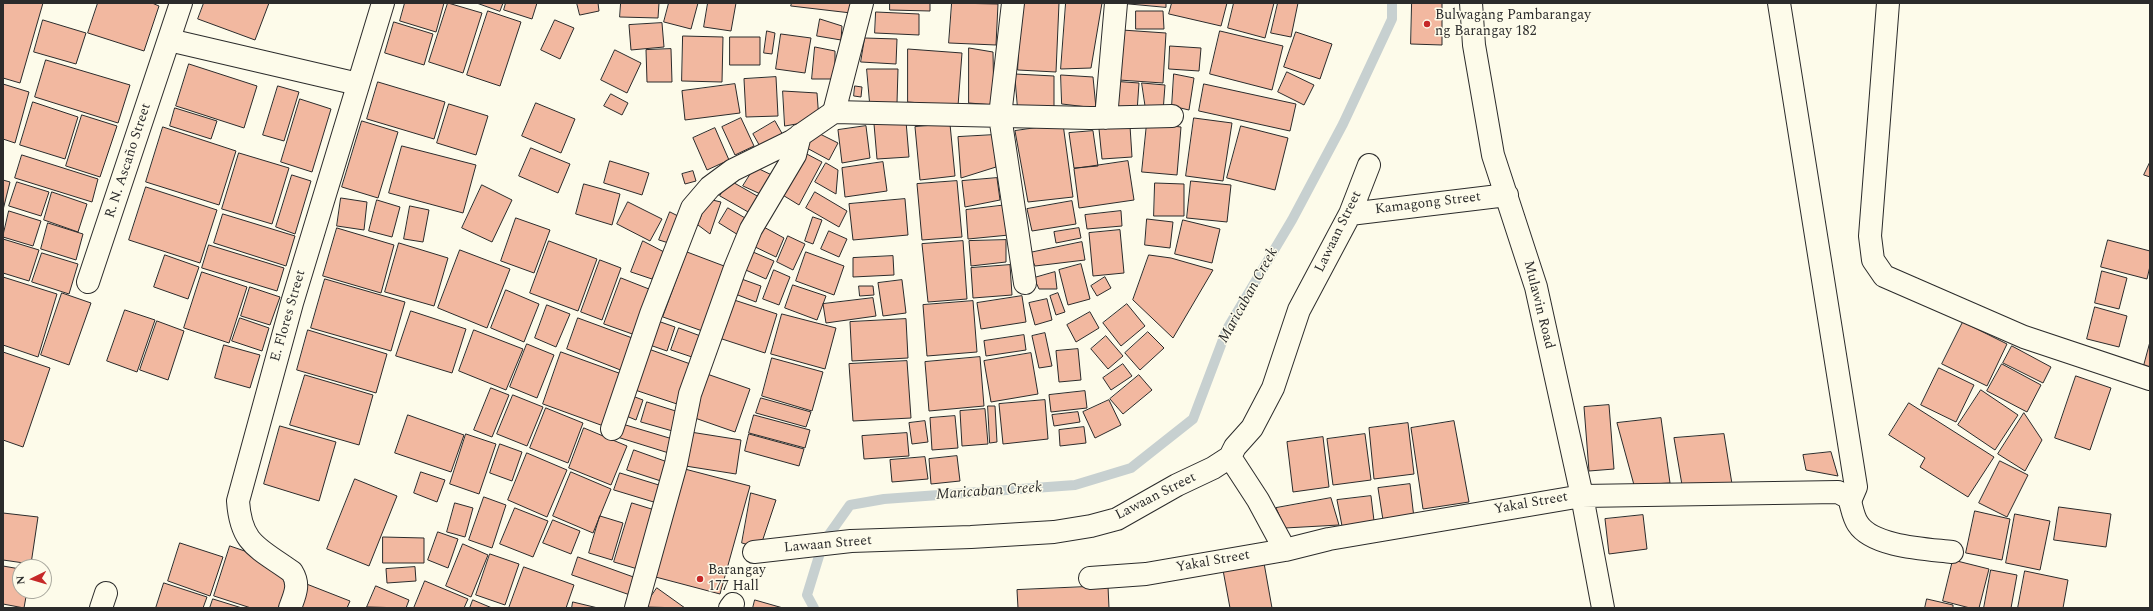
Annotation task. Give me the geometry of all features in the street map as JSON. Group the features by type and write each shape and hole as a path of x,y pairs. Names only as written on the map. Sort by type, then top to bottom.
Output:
{"street":[{"name":"R. N. Ascaño Street","path":"88,282 182,3"},
{"name":"E. Flores Street","path":"290,608 298,585 296,579 292,572 250,542 241,524 238,501 292,303 383,3"},
{"path":"834,112 862,3"},
{"path":"1013,3 1000,116 1025,283"},
{"path":"1106,118 1116,3"},
{"name":"Mulawin Road","path":"1470,3 1474,44 1493,155 1536,287 1582,496 1603,608"},
{"path":"1779,3 1856,487 1850,501 1858,524 1875,538 1892,544 1952,552"},
{"path":"1888,3 1870,236 1873,260 1884,276 2024,338 2150,379"},
{"path":"169,40 358,84"},
{"path":"612,429 651,314 692,208 710,187 733,170 800,135 834,112 1106,118 1172,116"},
{"path":"636,608 676,464 690,394 735,268 751,229 795,155 800,135"},
{"name":"Lawaan Street","path":"754,552 851,541 1039,533 1091,526 1117,519 1177,485 1213,468 1230,457 1236,447 1252,428 1273,388 1299,310 1350,214 1369,164"},
{"name":"Kamagong Street","path":"1350,214 1507,195"},
{"path":"1230,457 1258,500 1285,550"},
{"name":"Yakal Street","path":"1090,578 1146,574 1285,550 1329,539 1582,496 1838,492 1845,495 1850,501"}],"building":[{"path":"3,3 43,3 20,83 3,78"},
{"path":"98,3 152,3 159,6 144,51 88,33"},
{"path":"204,3 269,3 255,40 198,19"},
{"path":"405,3 444,3 436,32 400,21"},
{"path":"448,3 482,13 463,73 429,62"},
{"path":"477,3 503,3 500,11"},
{"path":"506,3 537,3 532,19 504,10"},
{"path":"577,3 598,3 599,11 580,15"},
{"path":"621,3 659,3 658,18 620,17"},
{"path":"669,3 698,3 691,29 664,22"},
{"path":"708,3 736,3 731,31 704,27"},
{"path":"792,3 852,3 851,13 791,6"},
{"path":"890,3 930,3 930,11 890,10"},
{"path":"952,3 998,4 996,45 949,43"},
{"path":"1021,3 1059,3 1056,72 1018,70"},
{"path":"1066,3 1102,3 1091,68 1061,69"},
{"path":"1119,3 1166,3 1166,7"},
{"path":"1172,3 1227,3 1221,26 1169,14"},
{"path":"1234,3 1274,3 1265,38 1228,28"},
{"path":"1278,3 1298,3 1291,37 1271,33"},
{"name":"Bulwagang Pambarangay ng Barangay 182","path":"1412,3 1442,3 1442,45 1411,44"},
{"path":"488,11 521,22 500,86 467,75"},
{"path":"1136,11 1163,11 1164,29 1136,29"},
{"path":"876,12 919,14 919,35 875,33"},
{"path":"820,19 842,26 841,40 817,36"},
{"path":"43,20 86,33 76,64 34,52"},
{"path":"555,20 574,28 560,59 541,50"},
{"path":"394,22 433,34 424,65 385,53"},
{"path":"662,23 664,47 631,50 629,25"},
{"path":"1122,30 1166,33 1163,83 1119,80"},
{"path":"767,31 775,33 772,54 764,53"},
{"path":"1220,31 1283,46 1272,90 1210,74"},
{"path":"1296,32 1332,44 1320,79 1284,67"},
{"path":"781,34 811,38 805,73 776,69"},
{"path":"683,36 723,37 722,82 682,81"},
{"path":"730,37 760,37 760,65 730,65"},
{"path":"865,38 897,39 896,64 861,62"},
{"path":"1170,46 1201,48 1199,71 1169,69"},
{"path":"815,47 835,51 835,79 812,79"},
{"path":"969,48 993,52 994,105 969,103"},
{"path":"671,49 672,82 647,82 646,50"},
{"path":"908,49 962,53 958,106 908,102"},
{"path":"615,50 641,63 627,93 601,80"},
{"path":"46,60 130,85 118,123 35,97"},
{"path":"189,64 257,86 244,128 176,106"},
{"path":"867,69 898,69 897,103 870,103"},
{"path":"1287,72 1314,85 1304,105 1278,92"},
{"path":"1015,74 1054,76 1054,109 1018,109"},
{"path":"1174,74 1194,78 1189,110 1172,106"},
{"path":"1061,75 1093,77 1096,108 1062,104"},
{"path":"776,77 778,116 746,117 744,79"},
{"path":"1111,81 1139,83 1137,112 1113,111"},
{"path":"378,82 445,102 434,139 367,119"},
{"path":"1142,83 1165,85 1163,112 1146,110"},
{"path":"3,84 29,92 15,143 3,139"},
{"path":"735,84 740,113 685,120 682,91"},
{"path":"1204,84 1296,104 1290,131 1199,111"},
{"path":"278,86 299,92 284,141 263,135"},
{"path":"855,86 862,87 861,97 854,96"},
{"path":"783,91 817,93 819,120 785,126"},
{"path":"611,94 628,103 622,115 604,106"},
{"path":"300,99 331,109 312,172 281,162"},
{"path":"33,102 78,117 65,159 20,145"},
{"path":"536,103 575,119 561,153 522,136"},
{"path":"449,104 488,116 476,155 437,143"},
{"path":"175,108 217,121 211,139 170,126"},
{"path":"82,115 117,126 100,177 66,166"},
{"path":"741,118 754,146 735,155 722,127"},
{"path":"1194,118 1232,123 1223,181 1186,176"},
{"path":"362,121 398,132 378,198 342,187"},
{"path":"775,121 784,137 762,150 753,134"},
{"path":"906,121 909,157 877,159 874,124"},
{"path":"1147,123 1181,127 1177,175 1142,172"},
{"path":"950,124 955,176 920,180 915,127"},
{"path":"1063,124 1073,197 1028,202 1015,131"},
{"path":"866,126 870,158 842,163 838,130"},
{"path":"1130,126 1132,157 1102,159 1099,129"},
{"path":"1241,126 1288,138 1275,190 1227,178"},
{"path":"163,127 236,151 219,205 146,182"},
{"path":"715,128 729,160 707,170 693,138"},
{"path":"814,131 838,143 829,160 805,147"},
{"path":"1093,131 1098,166 1074,168 1069,133"},
{"path":"994,135 996,167 961,178 958,137"},
{"path":"402,146 476,165 463,213 389,193"},
{"path":"531,148 570,164 558,193 519,176"},
{"path":"803,152 822,162 799,205 781,194"},
{"path":"239,153 289,168 272,224 222,209"},
{"path":"22,155 98,179 92,202 15,178"},
{"path":"610,161 649,173 642,195 604,183"},
{"path":"1128,161 1134,200 1079,208 1074,169"},
{"path":"883,162 887,191 845,197 842,168"},
{"path":"2150,162 2150,177 2144,175"},
{"path":"826,163 838,170 836,194 815,182"},
{"path":"755,167 776,177 767,197 743,186"},
{"path":"693,171 696,181 685,184 682,174"},
{"path":"292,175 311,181 295,234 276,227"},
{"path":"997,178 1000,200 965,207 962,181"},
{"path":"3,180 10,182 3,210"},
{"path":"729,180 766,201 757,217 720,196"},
{"path":"957,181 962,237 922,240 917,184"},
{"path":"1191,181 1231,185 1227,222 1187,218"},
{"path":"17,182 49,192 41,216 9,206"},
{"path":"1155,183 1184,184 1184,216 1154,216"},
{"path":"584,184 620,194 612,225 576,214"},
{"path":"482,185 512,200 492,242 462,228"},
{"path":"146,187 217,210 200,263 129,240"},
{"path":"52,192 87,204 78,232 44,220"},
{"path":"815,192 847,211 839,227 806,208"},
{"path":"341,198 367,202 364,230 337,226"},
{"path":"708,199 721,202 710,234 698,225"},
{"path":"905,199 908,235 853,240 849,204"},
{"path":"377,200 400,207 392,237 369,231"},
{"path":"1072,201 1076,224 1032,231 1027,209"},
{"path":"628,202 662,219 650,241 617,224"},
{"path":"1007,205 1009,235 968,239 966,210"},
{"path":"410,206 429,210 423,242 404,239"},
{"path":"728,208 752,222 743,238 719,223"},
{"path":"9,211 41,221 33,246 3,237"},
{"path":"1121,211 1122,226 1087,229 1085,215"},
{"path":"670,212 682,218 672,244 659,240"},
{"path":"223,214 295,236 286,266 214,243"},
{"path":"813,217 822,220 813,244 805,241"},
{"path":"516,218 550,230 534,273 501,261"},
{"path":"1147,219 1173,222 1170,248 1145,245"},
{"path":"1183,220 1220,229 1212,263 1175,254"},
{"path":"48,223 83,234 76,260 41,249"},
{"path":"760,225 784,238 776,257 749,244"},
{"path":"337,228 394,245 381,293 323,276"},
{"path":"1079,228 1081,238 1056,243 1054,232"},
{"path":"1120,230 1124,273 1093,276 1089,233"},
{"path":"829,231 847,239 839,257 821,249"},
{"path":"788,236 805,244 793,270 777,262"},
{"path":"3,239 39,250 29,281 3,273"},
{"path":"1006,240 1006,262 971,266 969,241"},
{"path":"2108,240 2150,251 2150,266 2147,279 2101,267"},
{"path":"549,241 597,259 578,311 530,293"},
{"path":"643,241 666,253 652,279 631,272"},
{"path":"963,241 967,299 928,302 922,244"},
{"path":"1082,242 1085,260 1035,266 1029,253"},
{"path":"399,243 448,258 434,306 385,292"},
{"path":"209,245 284,268 277,291 202,268"},
{"path":"746,249 774,261 766,279 739,267"},
{"path":"460,250 510,269 487,328 438,308"},
{"path":"687,252 732,269 708,333 663,317"},
{"path":"806,252 844,266 834,295 796,281"},
{"path":"42,253 78,264 69,294 32,282"},
{"path":"165,255 199,267 188,299 154,287"},
{"path":"1149,255 1171,258 1213,270 1173,338 1133,300"},
{"path":"893,256 894,275 853,277 853,258"},
{"path":"600,260 621,268 602,320 581,312"},
{"path":"1081,264 1090,299 1068,305 1059,270"},
{"path":"1010,265 1012,295 973,298 971,268"},
{"path":"774,270 790,277 779,305 763,299"},
{"path":"2102,271 2127,278 2119,309 2095,303"},
{"path":"202,272 247,287 229,343 184,328"},
{"path":"1055,272 1057,289 1039,289 1034,278"},
{"path":"3,277 57,294 38,357 3,345"},
{"path":"736,277 761,286 756,302 730,292"},
{"path":"1105,277 1111,288 1097,296 1091,286"},
{"path":"621,278 654,291 638,336 604,324"},
{"path":"325,279 405,302 391,351 311,328"},
{"path":"902,280 906,313 883,316 878,283"},
{"path":"793,285 826,296 817,320 785,308"},
{"path":"859,286 873,286 874,295 860,296"},
{"path":"250,287 280,297 270,325 241,316"},
{"path":"506,290 539,304 524,342 491,328"},
{"path":"62,293 91,303 69,365 41,355"},
{"path":"1058,293 1065,312 1056,315 1050,296"},
{"path":"1022,296 1026,322 981,329 977,303"},
{"path":"728,298 777,314 765,353 716,337"},
{"path":"873,298 876,316 826,323 823,304"},
{"path":"1047,299 1052,320 1035,325 1029,303"},
{"path":"973,301 977,352 927,356 923,305"},
{"path":"1127,304 1145,326 1121,346 1103,323"},
{"path":"547,305 570,314 556,347 535,338"},
{"path":"2095,307 2127,316 2119,347 2087,339"},
{"path":"125,310 155,320 137,372 107,361"},
{"path":"411,311 466,329 452,373 396,356"},
{"path":"1090,312 1099,328 1076,342 1067,325"},
{"path":"782,314 836,328 825,369 771,354"},
{"path":"240,318 269,328 262,351 232,341"},
{"path":"578,318 635,339 623,371 567,349"},
{"path":"652,319 675,327 667,351 644,343"},
{"path":"906,319 908,358 852,361 850,322"},
{"path":"157,321 184,331 168,380 140,370"},
{"path":"1963,322 2007,344 1987,386 1942,364"},
{"path":"679,328 706,338 698,359 671,350"},
{"path":"308,330 387,354 376,393 297,370"},
{"path":"474,330 523,349 506,390 459,371"},
{"path":"1148,332 1164,348 1140,370 1125,353"},
{"path":"1045,333 1052,366 1039,368 1032,336"},
{"path":"1024,335 1026,350 986,356 984,341"},
{"path":"1106,336 1123,356 1108,369 1091,349"},
{"path":"2150,342 2150,375 2142,373"},
{"path":"527,344 554,355 537,398 510,387"},
{"path":"224,345 260,355 250,388 215,378"},
{"path":"2012,346 2051,367 2043,383 2003,363"},
{"path":"643,347 696,366 683,406 629,388"},
{"path":"1078,349 1081,380 1059,382 1056,351"},
{"path":"3,352 50,368 23,447 3,440"},
{"path":"561,352 627,376 609,428 543,404"},
{"path":"1031,353 1038,394 991,402 984,361"},
{"path":"980,357 984,406 929,411 925,362"},
{"path":"772,358 823,372 812,411 762,396"},
{"path":"907,361 911,418 853,421 849,364"},
{"path":"1123,364 1132,376 1111,390 1103,378"},
{"path":"2002,364 2041,385 2027,412 1987,391"},
{"path":"1939,368 1974,385 1956,422 1921,405"},
{"path":"707,374 750,389 735,432 692,417"},
{"path":"305,375 373,395 359,445 290,425"},
{"path":"1139,375 1152,390 1123,414 1110,399"},
{"path":"2076,376 2111,388 2090,450 2055,438"},
{"path":"491,388 509,395 492,437 474,430"},
{"path":"1981,390 2018,415 1995,450 1958,425"},
{"path":"1085,391 1087,408 1051,412 1049,395"},
{"path":"627,394 643,400 636,420 619,413"},
{"path":"513,395 543,407 527,446 497,434"},
{"path":"761,398 811,412 806,427 756,413"},
{"path":"1045,400 1048,439 1003,444 999,404"},
{"path":"1109,400 1121,425 1095,438 1083,412"},
{"path":"647,402 682,413 676,432 641,422"},
{"path":"1909,403 1994,457 1968,497 1920,467 1925,458 1889,435"},
{"path":"1609,405 1614,469 1589,471 1584,407"},
{"path":"988,406 995,406 997,442 990,443"},
{"path":"546,408 583,423 568,463 530,448"},
{"path":"985,409 988,444 962,446 960,411"},
{"path":"1078,412 1080,422 1054,426 1052,415"},
{"path":"2024,413 2042,440 2025,471 1998,454"},
{"path":"408,415 464,435 451,472 395,453"},
{"path":"754,415 810,430 805,448 749,433"},
{"path":"955,416 958,448 932,450 930,418"},
{"path":"1661,418 1670,483 1634,485 1617,423"},
{"path":"925,421 928,442 912,444 909,423"},
{"path":"1454,421 1469,502 1423,509 1411,428"},
{"path":"619,423 676,440 672,454 614,436"},
{"path":"1408,423 1414,474 1374,479 1369,428"},
{"path":"280,426 336,442 319,501 264,484"},
{"path":"1084,427 1086,443 1060,446 1059,430"},
{"path":"584,428 627,446 611,485 569,468"},
{"path":"684,431 741,440 736,474 679,465"},
{"path":"907,433 909,456 864,459 862,436"},
{"path":"466,434 496,444 479,494 450,484"},
{"path":"749,434 804,449 799,466 745,451"},
{"path":"1365,434 1371,480 1333,485 1327,439"},
{"path":"1724,434 1732,484 1682,485 1674,438"},
{"path":"1323,437 1329,487 1293,492 1287,442"},
{"path":"500,444 522,452 512,481 490,473"},
{"path":"634,450 673,464 667,483 627,470"},
{"path":"1831,452 1838,476 1806,470 1803,455"},
{"path":"527,453 567,470 547,517 508,500"},
{"path":"957,456 960,481 931,484 929,459"},
{"path":"925,457 928,479 892,482 890,460"},
{"path":"2000,461 2028,475 2007,517 1979,503"},
{"path":"677,467 750,486 720,594 648,575"},
{"path":"421,472 445,480 437,502 414,493"},
{"path":"571,472 611,489 593,533 553,516"},
{"path":"620,473 662,486 657,503 614,490"},
{"path":"355,479 397,496 369,566 327,549"},
{"path":"1410,484 1414,518 1383,520 1378,488"},
{"path":"751,493 776,500 760,548 742,543"},
{"path":"1371,496 1375,529 1343,531 1337,500"},
{"path":"484,497 506,505 492,548 469,540"},
{"path":"1331,498 1339,525 1285,528 1276,508"},
{"path":"455,503 473,508 465,537 447,532"},
{"path":"632,503 658,511 641,570 614,562"},
{"path":"2059,507 2111,514 2106,547 2054,540"},
{"path":"515,508 548,521 533,557 500,544"},
{"path":"1975,511 2010,519 2002,560 1966,553"},
{"path":"3,513 38,517 32,559 12,559 12,561 3,560"},
{"path":"2015,514 2050,521 2040,570 2006,563"},
{"path":"1643,515 1647,549 1609,554 1605,519"},
{"path":"600,516 623,523 612,560 589,553"},
{"path":"553,520 580,531 571,554 543,543"},
{"path":"438,532 458,539 448,568 428,560"},
{"path":"383,537 424,538 424,563 383,563"},
{"path":"180,543 223,557 210,596 168,581"},
{"path":"463,544 488,555 471,597 446,586"},
{"path":"230,546 268,559 280,571 286,586 279,608 251,608 214,596"},
{"path":"490,554 519,564 505,605 476,595"},
{"path":"578,557 639,579 633,596 572,575"},
{"path":"1953,560 1989,569 1979,608 1970,608 1943,601"},
{"path":"1264,563 1272,608 1230,608 1223,570"},
{"path":"3,566 12,568 12,599 26,599 24,608 3,604"},
{"path":"415,567 416,581 387,583 386,569"},
{"path":"524,567 574,585 566,608 509,608"},
{"path":"1991,570 2017,575 2011,608 1984,608"},
{"path":"2025,571 2068,580 2063,608 2018,608"},
{"path":"425,581 468,599 464,608 414,608"},
{"path":"164,583 207,597 203,608 156,608"},
{"path":"304,583 350,601 347,608 294,608"},
{"path":"376,586 409,600 406,608 367,607"},
{"path":"1108,586 1109,608 1018,608 1017,590"},
{"path":"657,588 685,608 644,607"},
{"path":"213,599 242,608 210,608"},
{"path":"1927,599 1953,605 1953,608 1925,608"},
{"path":"473,600 492,608 470,608"},
{"path":"755,600 783,608 753,608"},
{"path":"573,602 598,608 572,608"}],"waterway":[{"name":"Maricaban Creek","path":"814,608 807,595 823,543 850,505 884,499 1075,485 1131,468 1193,419 1227,329 1292,220 1343,124 1392,19 1392,3"}],"place":[{"name":"Bulwagang Pambarangay ng Barangay 182","path":"1427,24"},
{"name":"Barangay 177 Hall","path":"700,579"}]}
